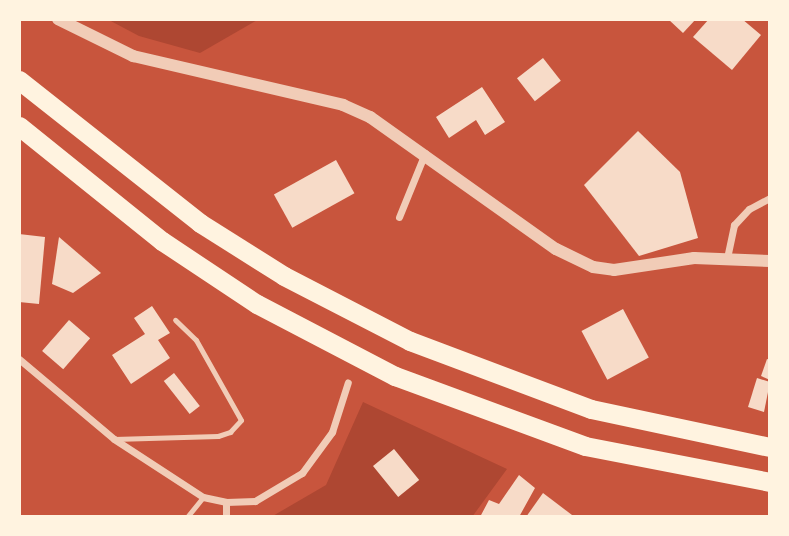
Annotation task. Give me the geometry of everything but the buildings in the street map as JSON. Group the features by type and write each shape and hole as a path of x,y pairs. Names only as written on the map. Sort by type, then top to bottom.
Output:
{"highway":[{"path":"19,80 200,223 332,301 410,341 469,367 591,409 770,447"},
{"path":"19,126 162,241 316,337 395,376 585,446 770,482"}],"street":[{"path":"58,19 133,56 343,105 425,152 556,249 593,267 614,270 694,258 770,261"},
{"path":"399,217 425,152"},
{"path":"727,258 734,225 749,209 770,198"},
{"path":"19,359 114,439 203,497 226,502 255,501 302,473 332,432 348,382"},
{"path":"226,502 226,517"}],"lane":[{"path":"114,439 218,436 230,432 241,420 196,340 175,320"},
{"path":"187,517 203,497"}],"shaded area":[{"path":"107,19 259,19 200,53 139,36"},
{"path":"363,402 507,469 472,517 271,517 326,485"}]}
